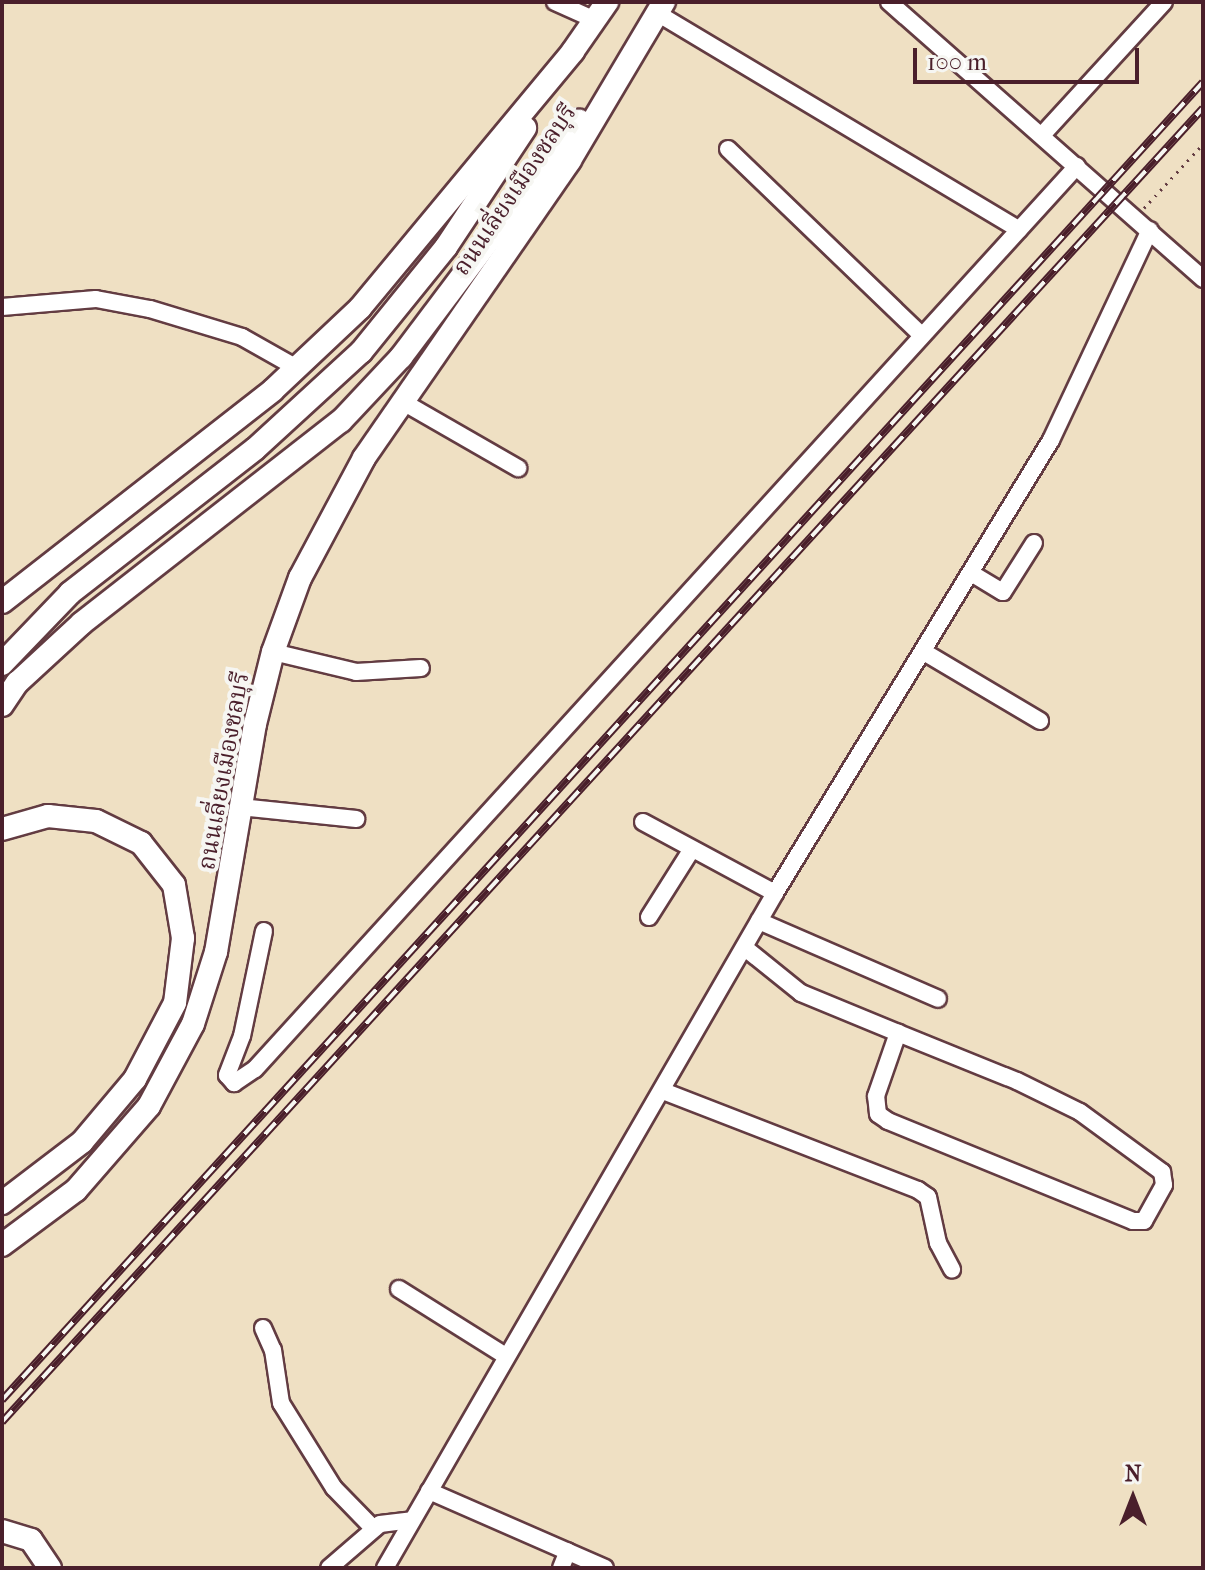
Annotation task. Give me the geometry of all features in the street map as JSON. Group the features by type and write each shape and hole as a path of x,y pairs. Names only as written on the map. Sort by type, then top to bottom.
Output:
{"highway":[{"name":"ถนนเลี่ยงเมืองชลบุรี","path":"2,1245 76,1190 149,1106 193,1024 216,952 240,807 273,652 334,507 570,160 643,33 661,8"},
{"name":"ถนนเลี่ยงเมืองชลบุรี","path":"2,602 297,368 360,308 573,51 601,11"},
{"path":"2,705 17,683 82,623 351,410 419,335 643,33"},
{"path":"2,664 70,593 255,449 361,352 446,247 573,51"},
{"path":"2,829 48,816 96,821 141,843 174,885 183,938 175,1003 135,1079 82,1142 2,1203"},
{"path":"2,1531 31,1540 50,1568"}],"street":[{"path":"555,2 601,11"},
{"path":"889,2 1043,134 1203,279"},
{"path":"1043,134 1164,2"},
{"path":"661,8 1019,230"},
{"path":"728,149 921,335"},
{"path":"264,931 242,1036 227,1075 234,1083 255,1069 1077,166"},
{"path":"385,1568 775,893 1051,440 1150,230"},
{"path":"2,307 96,299 150,309 242,337 297,368"},
{"path":"403,402 518,468"},
{"path":"971,573 1003,592 1034,543"},
{"path":"273,652 356,672 421,668"},
{"path":"924,652 1040,721"},
{"path":"240,807 356,819"},
{"path":"643,822 775,893"},
{"path":"649,917 692,849"},
{"path":"759,921 938,999"},
{"path":"745,948 801,993 898,1033 1080,1112 1162,1172 1164,1185 1144,1221 1133,1221 888,1121 878,1114 876,1096 898,1033"},
{"path":"663,1091 918,1190 928,1197 938,1243 952,1269"},
{"path":"399,1289 506,1356"},
{"path":"263,1328 273,1350 281,1403 334,1488 374,1529"},
{"path":"429,1491 605,1568"},
{"path":"329,1568 374,1529 397,1518 412,1520"},
{"path":"561,1568 568,1551"}],"path":[{"path":"1136,217 1203,144"}],"railway":[{"path":"2,1400 1203,82"},
{"path":"2,1422 1203,108"}]}
